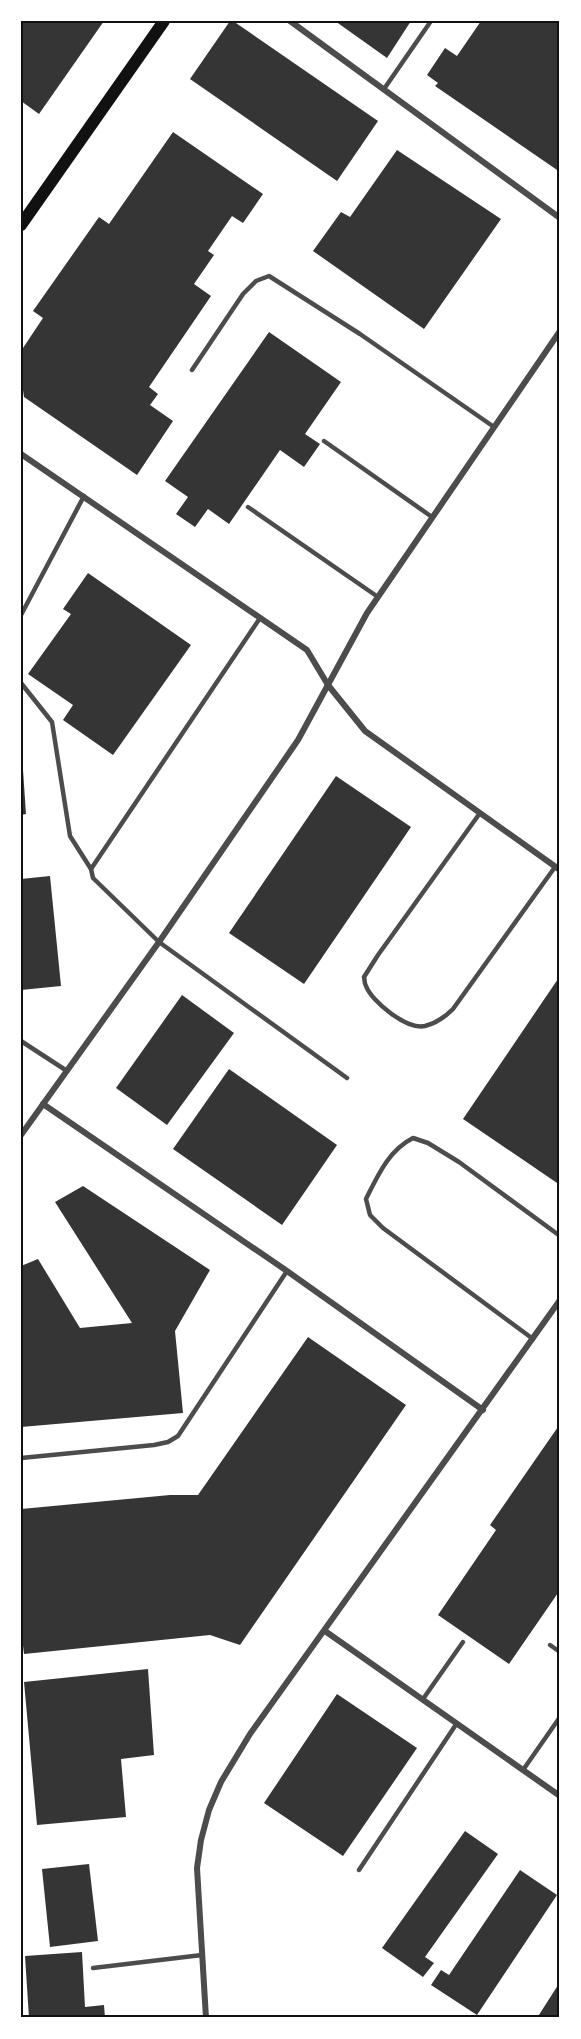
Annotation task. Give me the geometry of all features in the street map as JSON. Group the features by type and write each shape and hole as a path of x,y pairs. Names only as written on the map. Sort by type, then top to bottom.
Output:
{"main road":[{"path":"21,225 164,21"}],"street":[{"path":"291,21 560,218"},
{"path":"21,1135 159,942 298,740 355,633 378,597 560,331"},
{"path":"21,454 307,650 328,685 364,731 558,868"},
{"path":"43,1104 287,1271 483,1410"},
{"path":"206,2018 197,1868 209,1810 220,1782 234,1757 560,1300"},
{"path":"325,1631 560,1796"}],"lane":[{"path":"384,89 431,21"},
{"path":"192,370 243,294 256,281 270,276 360,334 494,427"},
{"path":"324,441 432,517"},
{"path":"21,615 84,496"},
{"path":"248,507 378,597"},
{"path":"91,869 260,618"},
{"path":"21,683 40,704 52,722 70,836 91,869 93,878 159,942 347,1078"},
{"path":"480,813 364,976 366,986 372,995 398,1019 423,1027 440,1020 453,1009 558,868"},
{"path":"21,1041 67,1071"},
{"path":"533,1339 383,1228 370,1215 366,1199 388,1159 413,1137 428,1143 459,1162 560,1236"},
{"path":"21,1458 154,1446 178,1436 287,1271"},
{"path":"423,1699 463,1642"},
{"path":"550,1645 560,1652"},
{"path":"523,1770 560,1717"},
{"path":"359,1870 457,1723"},
{"path":"93,1968 202,1955"}],"building":[{"path":"21,21 104,21 39,114 21,101"},
{"path":"230,21 378,121 337,181 190,79"},
{"path":"335,21 411,21 387,58"},
{"path":"481,21 560,21 560,172 435,86 438,83 427,75 445,48 457,56"},
{"path":"173,132 263,194 243,223 232,216 208,251 214,255 194,284 211,296 149,387 158,394 150,405 173,421 137,475 24,397 21,351 43,318 33,311 99,217 109,224"},
{"path":"397,150 501,219 424,329 313,251 341,212 350,217"},
{"path":"269,332 341,382 305,434 320,444 304,467 280,450 229,524 208,509 195,527 176,514 188,497 165,481"},
{"path":"88,573 191,645 113,755 63,720 73,705 28,674 71,614 63,609"},
{"path":"21,770 23,770 26,814 21,815"},
{"path":"336,776 411,827 304,984 229,933"},
{"path":"50,876 61,986 21,990 21,879"},
{"path":"560,976 560,1185 463,1119"},
{"path":"182,995 234,1033 167,1125 116,1088"},
{"path":"229,1069 337,1145 282,1225 173,1149"},
{"path":"83,1186 210,1270 175,1331 183,1413 21,1427 21,1266 38,1259 80,1328 132,1323 55,1202"},
{"path":"308,1337 406,1405 240,1645 210,1635 24,1654 21,1628 21,1509 170,1495 198,1495"},
{"path":"560,1424 560,1590 509,1664 438,1615 496,1530 490,1525"},
{"path":"148,1669 154,1755 121,1759 126,1817 37,1825 24,1682"},
{"path":"337,1694 417,1748 343,1856 264,1803"},
{"path":"465,1831 498,1854 425,1957 434,1963 423,1977 382,1948"},
{"path":"89,1864 98,1941 50,1947 42,1869"},
{"path":"520,1870 557,1895 477,2015 431,1985 441,1970 449,1975"},
{"path":"82,1952 85,2007 104,2005 105,2018 29,2018 25,1956"},
{"path":"560,1982 560,2018 537,2018"}]}
